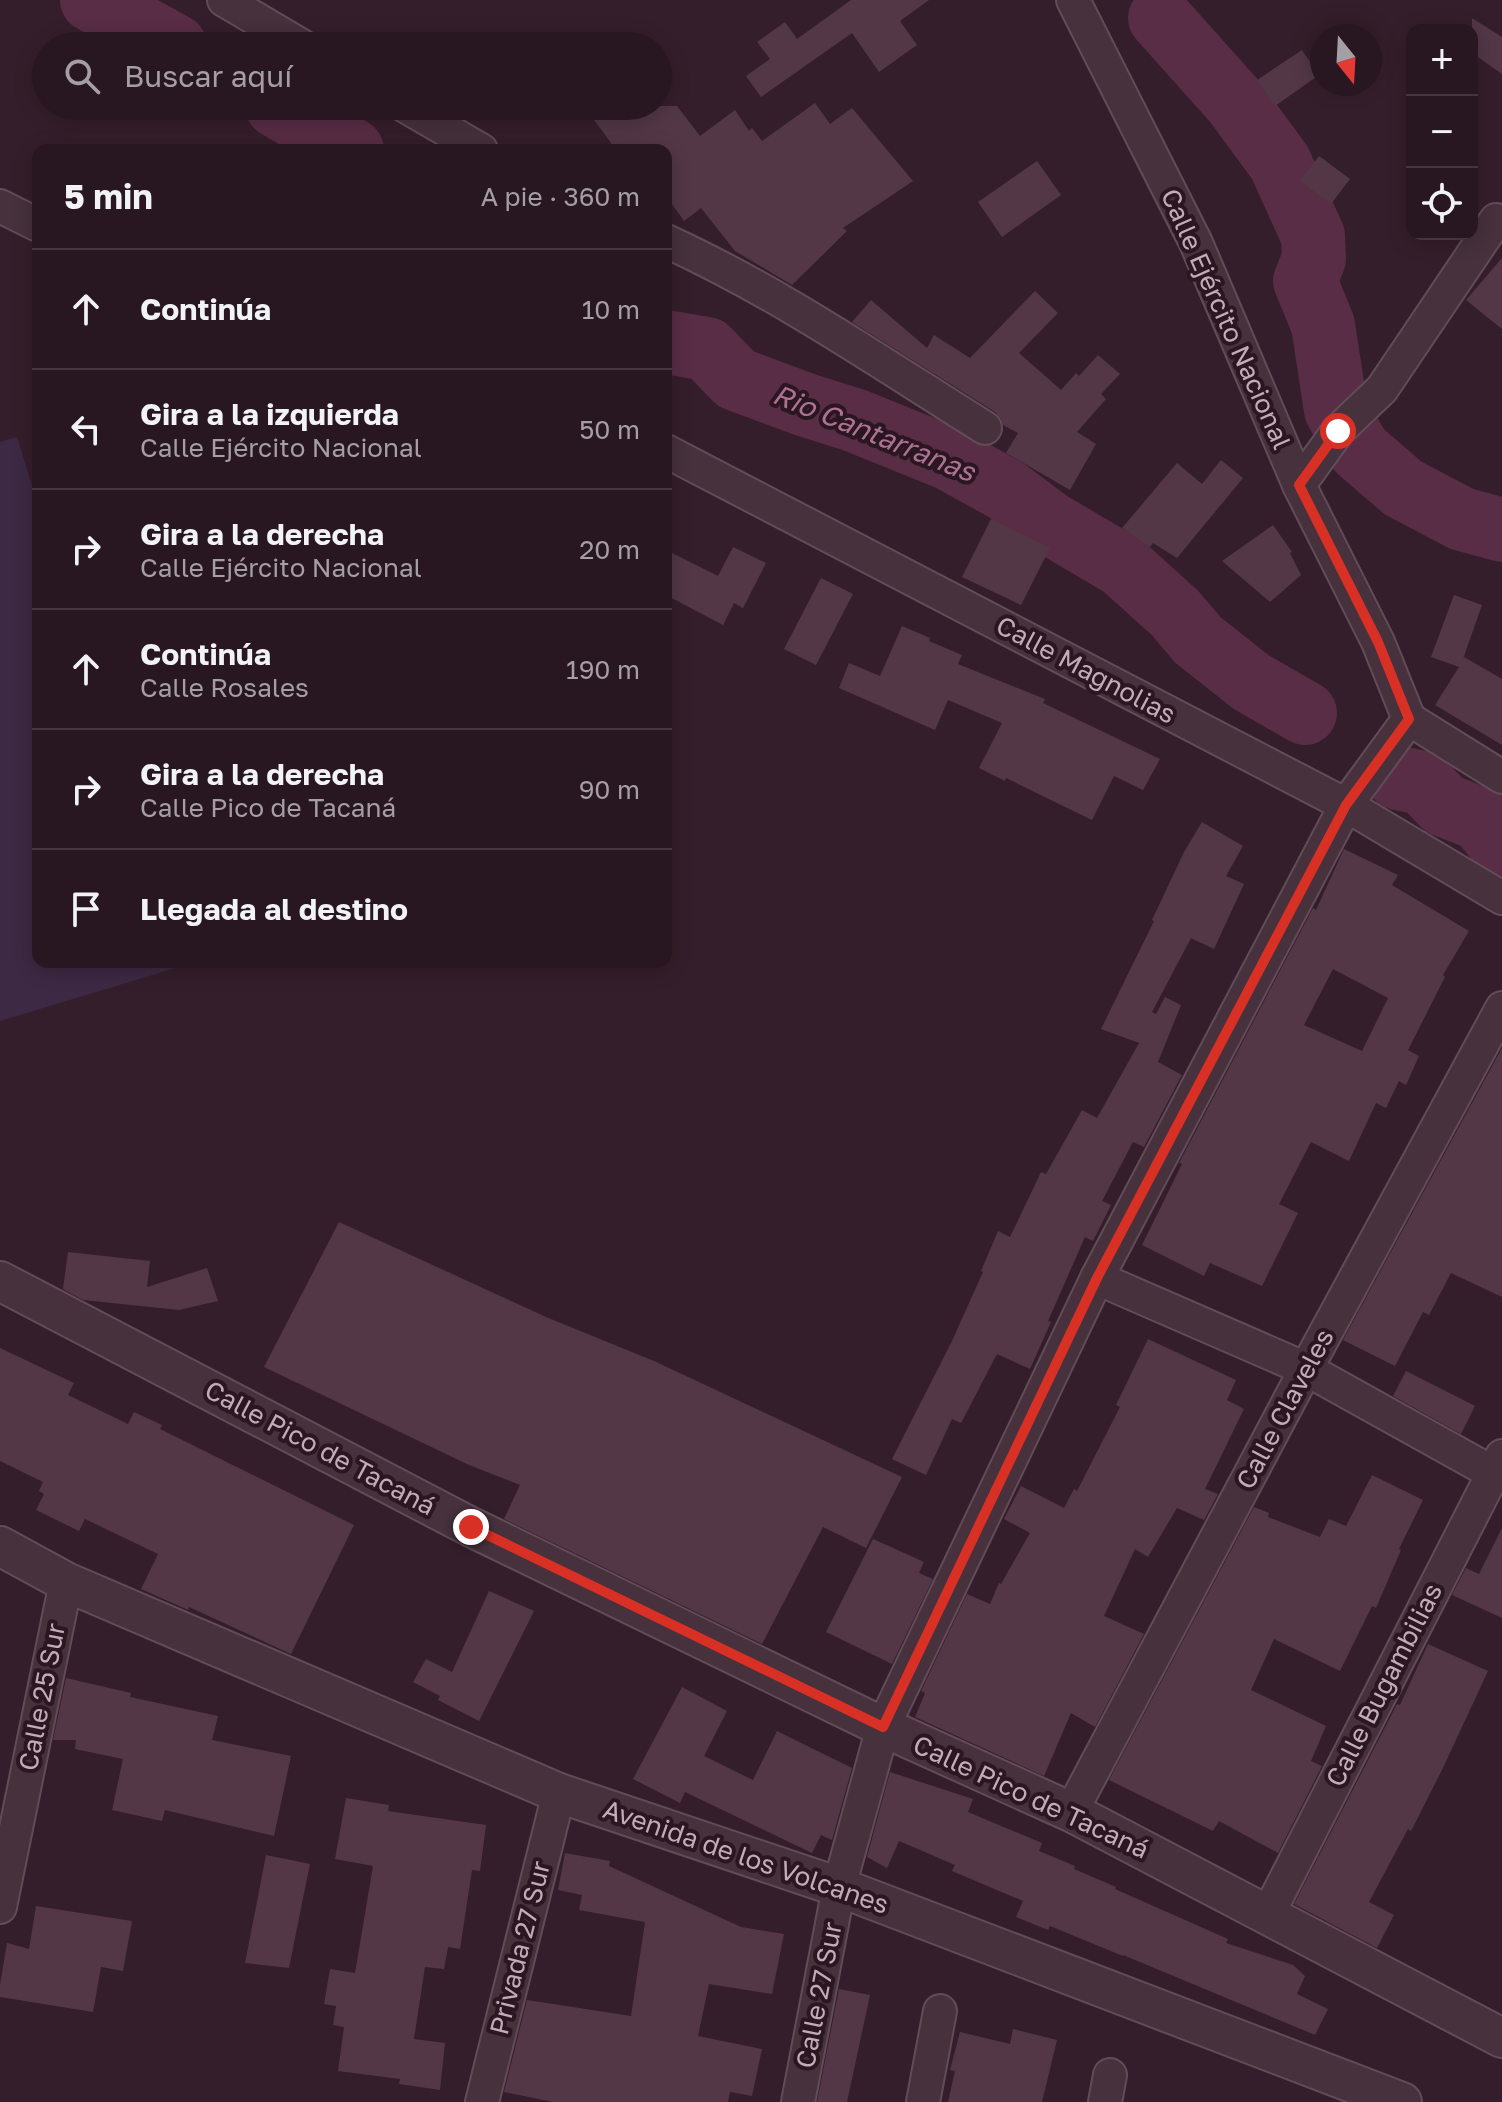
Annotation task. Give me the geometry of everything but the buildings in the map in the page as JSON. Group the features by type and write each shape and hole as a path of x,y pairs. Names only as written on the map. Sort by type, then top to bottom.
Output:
{"street":[{"path":"224,0 278,32"},
{"name":"Calle Ejército Nacional","path":"1073,0 1196,243 1299,485 1378,642 1409,719"},
{"path":"429,120 471,144"},
{"path":"0,206 32,222"},
{"path":"1299,485 1338,431 1382,389 1496,220"},
{"path":"672,244 817,322 985,428"},
{"name":"Calle Magnolias","path":"672,454 1346,805 1502,898"},
{"path":"1346,805 1409,719 1502,777"},
{"name":"Calle 27 Sur","path":"798,2102 839,1887 883,1727 1097,1278 1346,805"},
{"name":"Calle Claveles","path":"1071,1812 1502,1008"},
{"path":"1097,1278 1306,1369 1497,1464"},
{"name":"Calle Pico de Tacaná","path":"0,1281 471,1527 883,1727 1071,1812 1502,2038"},
{"name":"Calle Bugambilias","path":"1268,1914 1497,1464"},
{"name":"Avenida de los Volcanes","path":"6,1553 559,1793 839,1887 1356,2093 1402,2102"},
{"name":"Calle 25 Sur","path":"0,1907 82,1588"},
{"name":"Privada 27 Sur","path":"482,2102 559,1793"},
{"path":"923,2102 940,2011"}],"shaded area":[{"path":"17,437 32,486 32,968 176,968 0,1021 0,442"}],"waterway":[{"name":"Rio Cantarranas","path":"92,0 150,32"},
{"name":"Rio Cantarranas","path":"1160,18 1236,103 1280,163 1313,236 1314,259 1305,281 1323,325 1336,410 1359,450 1403,488 1462,519 1502,530"},
{"name":"Rio Cantarranas","path":"301,120 342,144"},
{"name":"Rio Cantarranas","path":"672,343 707,349 736,379 854,420 948,458 1006,490 1050,523 1123,566 1175,613 1198,640 1251,682 1305,713"},
{"name":"Rio Cantarranas","path":"1398,778 1423,783 1444,805 1480,819 1502,846"}],"route":[{"path":"471,1527 883,1727 1097,1278 1346,805 1409,719 1378,642 1299,485 1338,431"}]}
